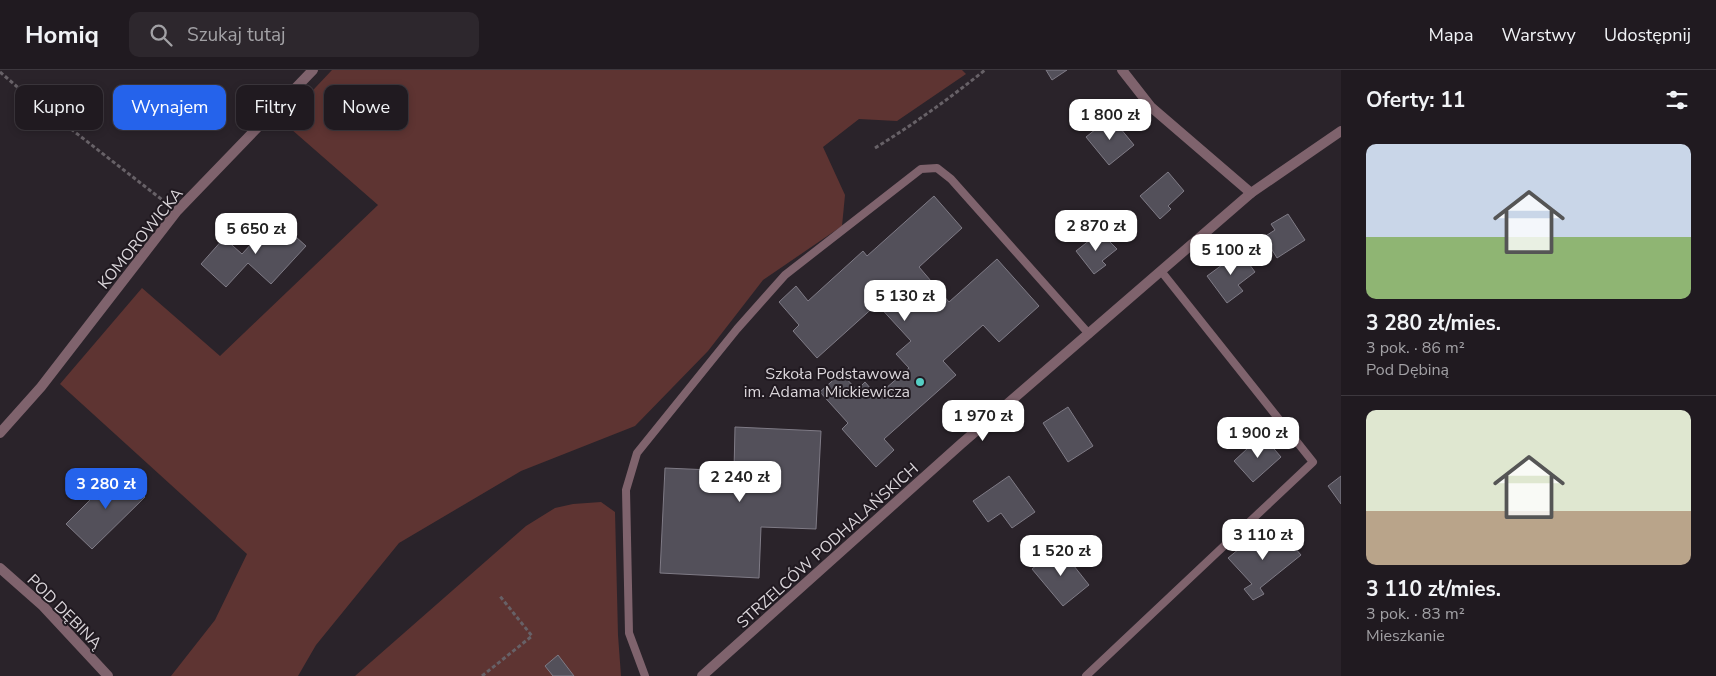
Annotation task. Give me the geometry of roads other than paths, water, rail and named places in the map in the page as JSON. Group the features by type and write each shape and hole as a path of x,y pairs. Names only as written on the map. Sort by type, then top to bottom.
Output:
{"street":[{"name":"KOMOROWICKA","path":"0,433 41,387 178,211 313,70"},
{"path":"1122,70 1151,107 1250,193"},
{"name":"STRZELCÓW PODHALAŃSKICH","path":"702,676 961,444 1250,193 1341,131"},
{"name":"POD DĘBINĄ","path":"0,568 43,606 108,676"}],"lane":[{"path":"645,676 629,633 626,490 637,453 737,329 785,275 921,169 937,168 951,179 1088,334"},
{"path":"1086,676 1313,462 1161,271"}],"place":[{"name":"Szkoła Podstawowa im. Adama Mickiewicza","path":"920,382"}]}
